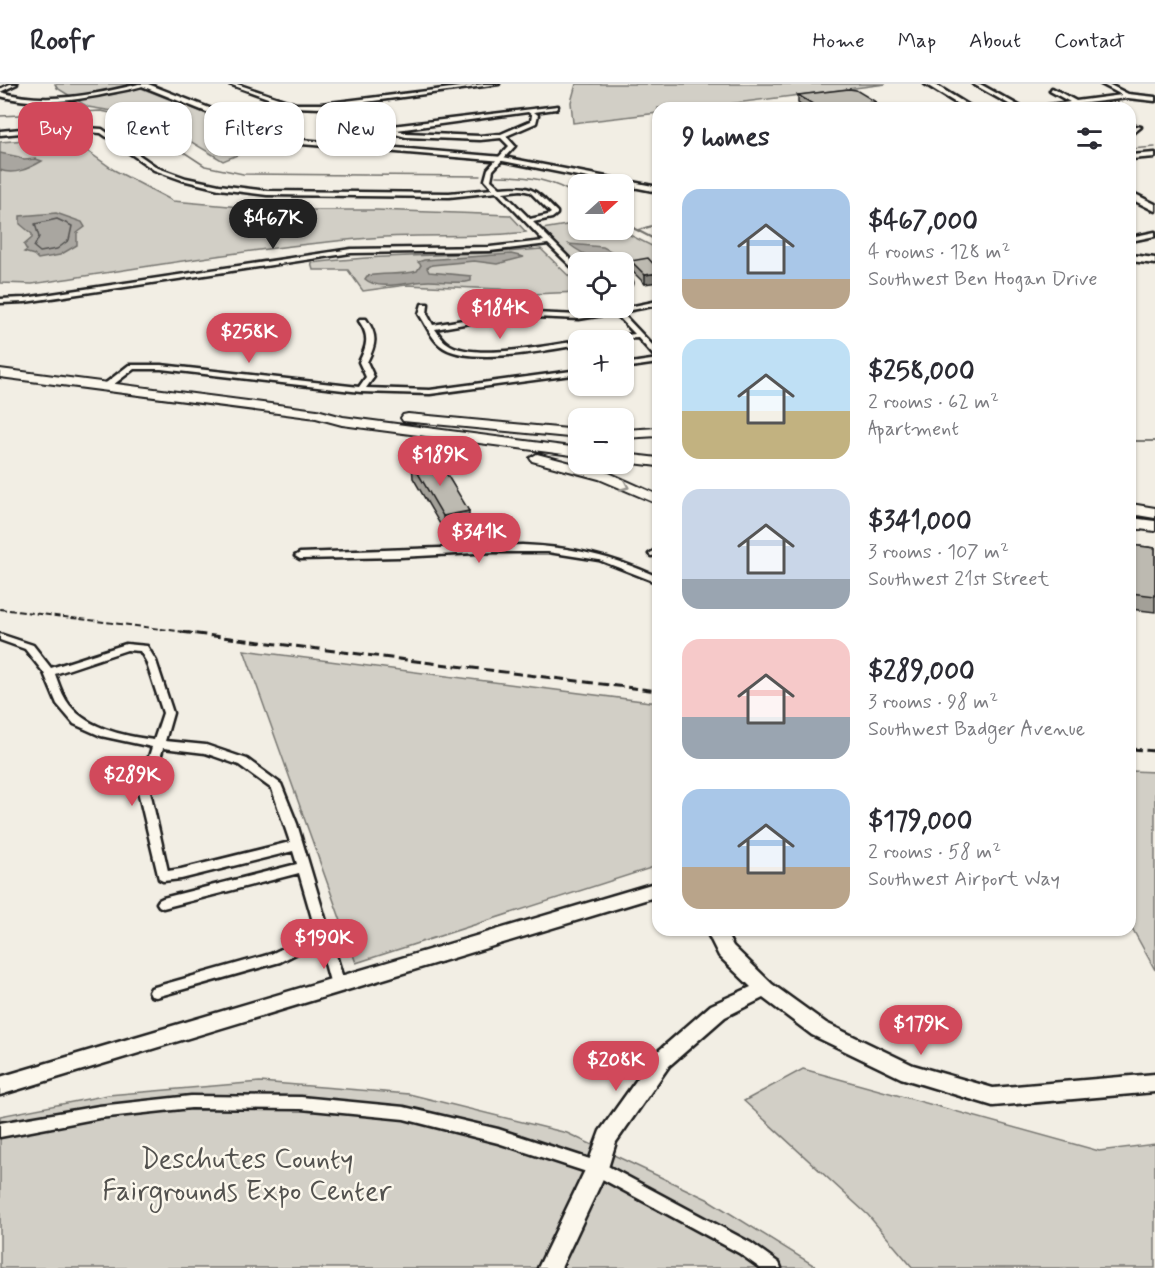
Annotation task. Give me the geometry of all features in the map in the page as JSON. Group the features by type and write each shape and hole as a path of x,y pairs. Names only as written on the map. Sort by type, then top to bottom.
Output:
{"highway":[{"path":"0,373 317,414 395,417 568,433"},
{"path":"317,414 342,421 568,451"},
{"path":"346,415 568,443"},
{"path":"386,427 560,462 604,476 652,497"},
{"path":"634,433 652,432"},
{"path":"634,450 652,452"},
{"path":"634,459 652,461"},
{"path":"1136,510 1155,513"},
{"path":"1136,516 1155,518"},
{"path":"1136,524 1155,526"},
{"path":"1136,531 1155,533"}],"main road":[{"path":"143,84 274,135 301,142 503,159 652,189"},
{"path":"929,84 959,102"},
{"path":"1136,157 1155,155"},
{"path":"1136,198 1155,208"},
{"path":"1136,259 1155,261"},
{"path":"0,1086 652,891"},
{"path":"718,936 726,951 765,988 819,1029 908,1072 993,1097 1155,1083"},
{"path":"549,1268 597,1168 607,1138 662,1060 718,1011 765,988"}],"street":[{"path":"0,93 14,84"},
{"path":"0,93 19,99 86,97 143,84"},
{"path":"232,84 295,106 321,106 496,84"},
{"path":"239,86 248,84"},
{"path":"976,84 1009,102"},
{"path":"1104,84 1128,96"},
{"path":"1052,90 1074,101"},
{"path":"1068,102 1128,96 1155,99"},
{"path":"396,127 556,107"},
{"path":"396,132 406,135 480,138 502,136 534,122 535,115 529,110"},
{"path":"0,133 53,128 102,131 156,169 184,179 219,187 267,192 448,195 516,188 532,191 555,213 550,217 528,221"},
{"path":"502,136 512,146 503,159 490,170 489,180 568,261"},
{"path":"1136,238 1155,234"},
{"path":"0,302 351,251 490,249 549,242"},
{"path":"634,306 652,304"},
{"path":"425,306 423,314 443,344 455,352 480,355 568,344"},
{"path":"432,327 493,316 568,317"},
{"path":"623,318 652,349"},
{"path":"361,390 370,377 363,362 373,342 371,332 363,321"},
{"path":"634,337 640,336"},
{"path":"634,365 652,362"},
{"path":"106,386 132,367 161,367 361,390 430,392 568,373"},
{"path":"300,556 532,547 573,550 613,560 652,577"},
{"path":"0,637 29,647 49,672 61,702 78,721 105,734 206,749 243,762 277,787 297,845 338,985"},
{"path":"49,672 126,647 143,648 152,661 168,713 144,791 163,876 181,874 297,845"},
{"path":"163,903 303,867"},
{"path":"156,992 275,958 322,934"},
{"path":"0,1130 99,1112 192,1102 301,1103 404,1113 498,1136 597,1168 745,1248 773,1268"}],"green space":[{"path":"55,84 131,84 177,102 105,102 105,110 93,108 93,102 80,102 57,88"},
{"path":"576,84 886,84 744,102 652,102 652,114 573,123 571,102"},
{"path":"192,108 204,113 204,150 192,142"},
{"path":"18,141 18,156 93,155 114,170 173,201 274,210 376,210 510,215 526,232 491,235 403,236 341,241 252,251 32,284 0,283 0,142"},
{"path":"215,156 235,156 223,161"},
{"path":"568,225 568,240 634,240 634,237 652,246 652,268 634,269 634,252 568,252 568,255 542,229"},
{"path":"541,249 568,275 568,292 532,294 499,289 406,285 363,291 348,270 313,270 311,263 369,258"},
{"path":"244,650 652,702 652,868 356,963"},
{"path":"1136,771 1155,772 1155,970 1136,935"},
{"path":"803,1069 1099,1151 1155,1144 1155,1268 913,1268 868,1215 744,1101"},
{"name":"Deschutes County Fairgrounds Expo Center","path":"260,1082 409,1094 567,1133 707,1199 818,1268 0,1268 0,1116 108,1095"}],"water":[{"path":"0,153 24,160 42,161 22,170 5,172 0,170"},
{"path":"56,213 82,222 85,227 77,233 77,245 60,255 38,259 24,252 27,250 24,245 32,238 32,234 20,224 20,216"},
{"path":"569,244 603,247 613,252 582,252"},
{"path":"511,254 524,257 497,264 474,261 432,265 427,268 429,272 471,276 471,281 466,282 429,281 378,285 365,279 373,275 417,271 421,265 418,262 424,260"}],"building":[{"path":"849,89 856,90 876,102 809,102 798,95"},
{"path":"648,258 652,262 652,274 645,275 634,264 634,260"},
{"path":"437,458 469,511 443,516 412,463"},
{"path":"1136,546 1155,548 1155,596 1136,594"}],"waterway":[{"path":"0,116 101,111 130,117 205,166 243,174 480,176"},
{"path":"1136,149 1155,147"},
{"path":"496,176 549,182 568,190"},
{"path":"644,228 652,226"},
{"path":"638,230 649,227"},
{"path":"634,229 652,238"},
{"path":"1136,441 1155,441"}],"railway":[{"path":"0,609 193,633"},
{"path":"181,632 652,690"},
{"path":"1136,749 1155,751"}]}
